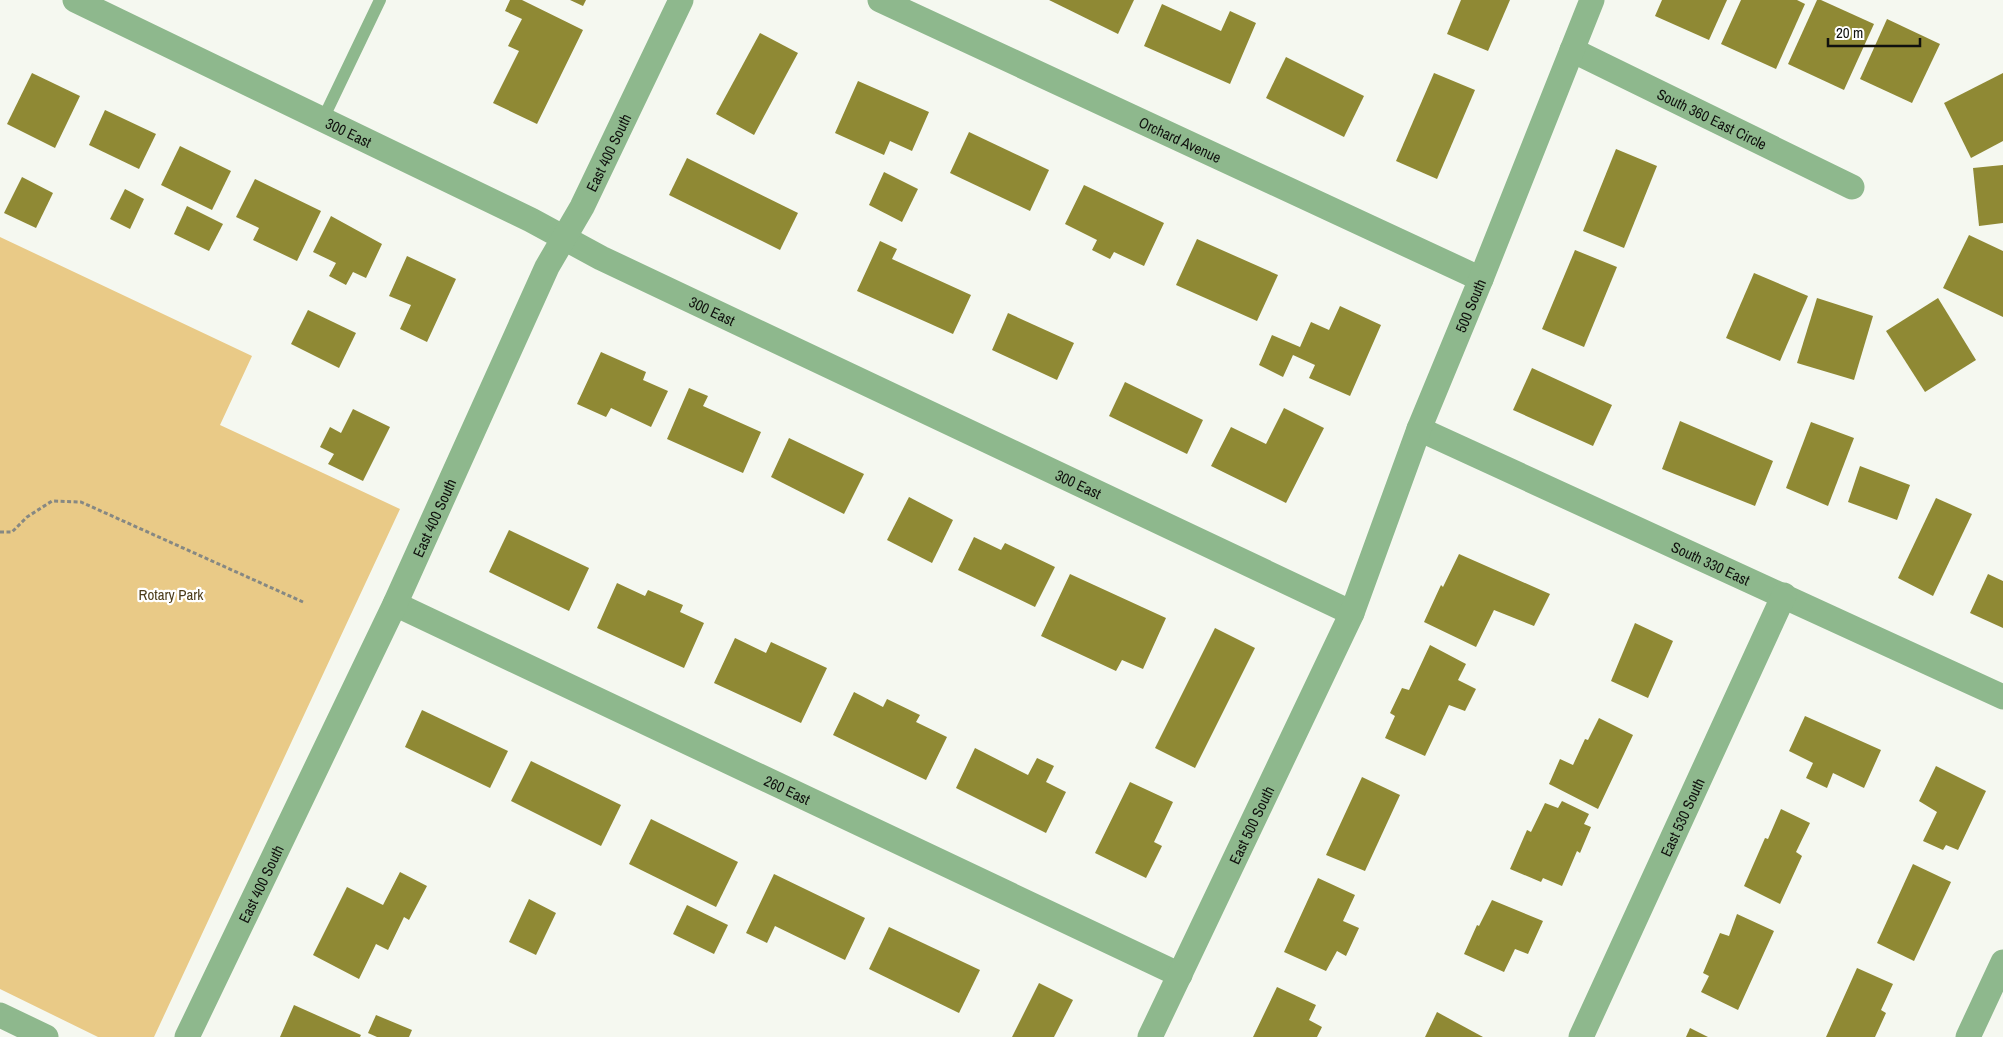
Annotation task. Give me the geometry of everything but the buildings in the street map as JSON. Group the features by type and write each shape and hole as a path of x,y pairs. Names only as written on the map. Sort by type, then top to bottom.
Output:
{"street":[{"name":"300 East","path":"75,0 531,220 601,258 1352,613"},
{"name":"East 400 South","path":"187,1037 395,604 547,267 582,207 681,0"},
{"name":"Orchard Avenue","path":"880,0 1481,279"},
{"name":"500 South","path":"1352,613 1419,429 1592,0"},
{"name":"South 360 East Circle","path":"1572,50 1852,187"},
{"name":"South 330 East","path":"1419,429 2003,697"},
{"name":"East 530 South","path":"1581,1037 1784,596"},
{"name":"260 East","path":"395,604 1180,975"},
{"name":"East 500 South","path":"1150,1037 1352,613"},
{"path":"1968,1037 2003,962"},
{"path":"0,1015 46,1037"}],"lane":[{"path":"323,119 380,0"}],"path":[{"path":"0,532 12,532 27,517 52,501 81,502 303,602"}],"green space":[{"name":"Rotary Park","path":"0,237 252,356 220,425 400,509 154,1037 98,1037 0,989"}]}
